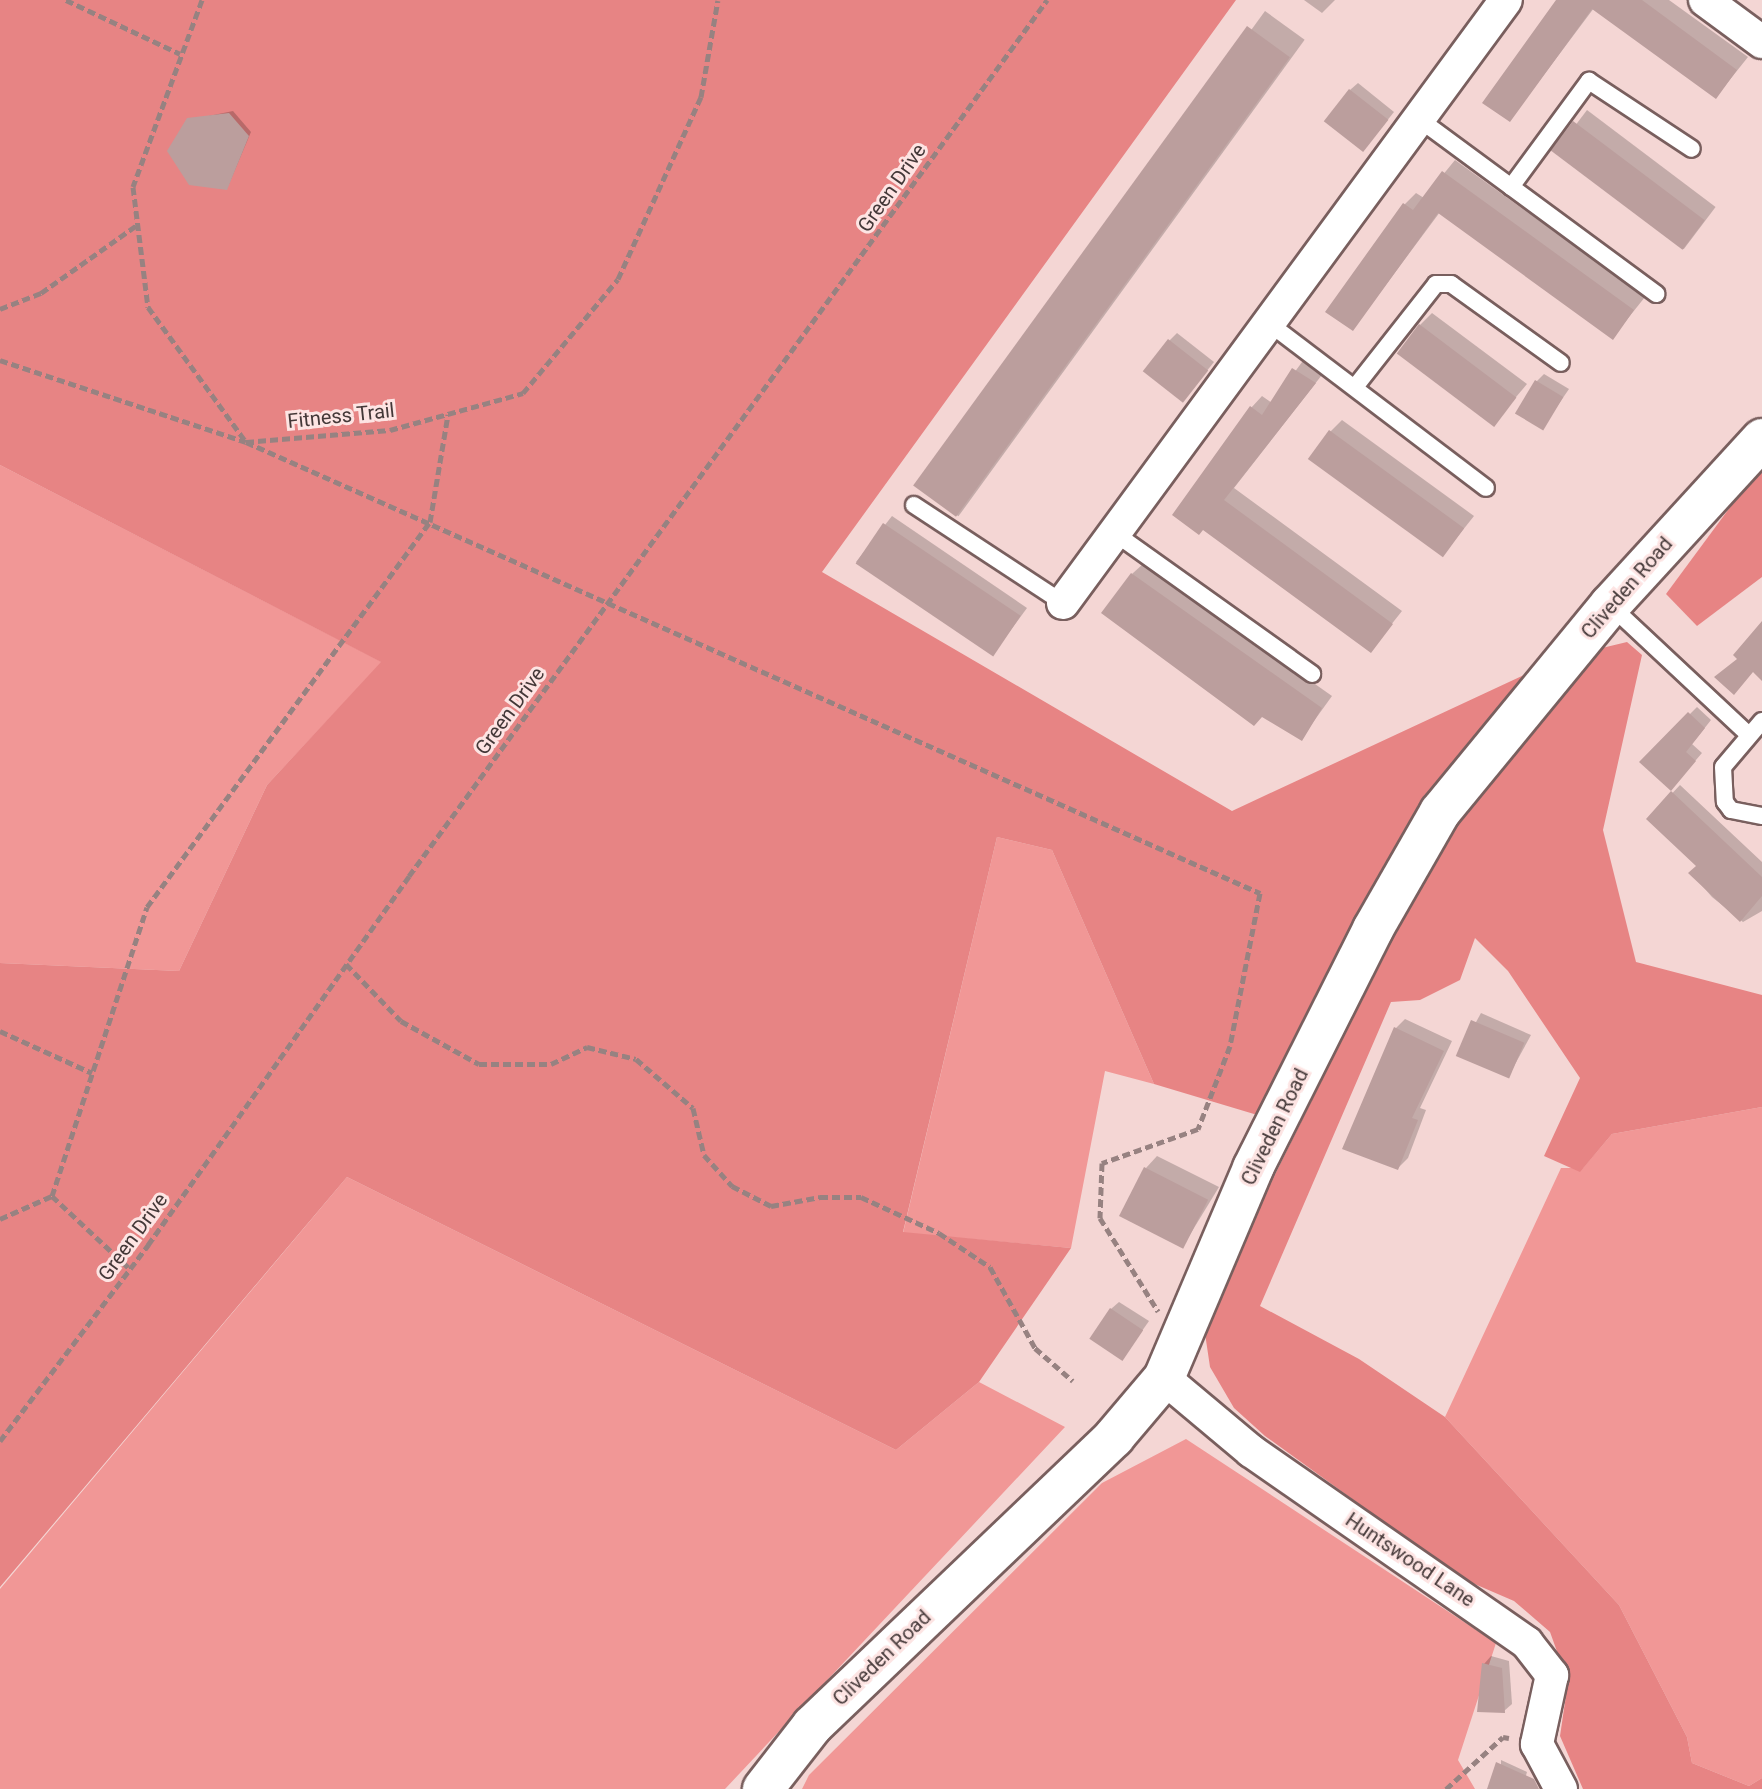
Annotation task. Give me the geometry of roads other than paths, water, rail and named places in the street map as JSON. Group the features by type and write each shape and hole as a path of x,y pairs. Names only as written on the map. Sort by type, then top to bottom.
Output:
{"street":[{"path":"1063,603 1506,0"},
{"path":"1705,0 1762,42"},
{"name":"Cliveden Road","path":"763,1789 812,1726 1114,1437 1173,1360 1253,1168 1373,929 1440,812 1610,605 1762,439"},
{"name":"Huntswood Lane","path":"1173,1360 1251,1451 1527,1643 1552,1675 1537,1744 1561,1789"}],"lane":[{"path":"1511,187 1589,81 1692,149"},
{"path":"1422,116 1511,187 1656,294"},
{"path":"1355,387 1436,284 1451,284 1561,363"},
{"path":"1270,324 1486,488"},
{"path":"914,505 1063,603"},
{"path":"1116,534 1312,674"},
{"path":"1610,605 1748,734"},
{"path":"1762,721 1723,767 1725,802 1731,810 1762,816"}]}
